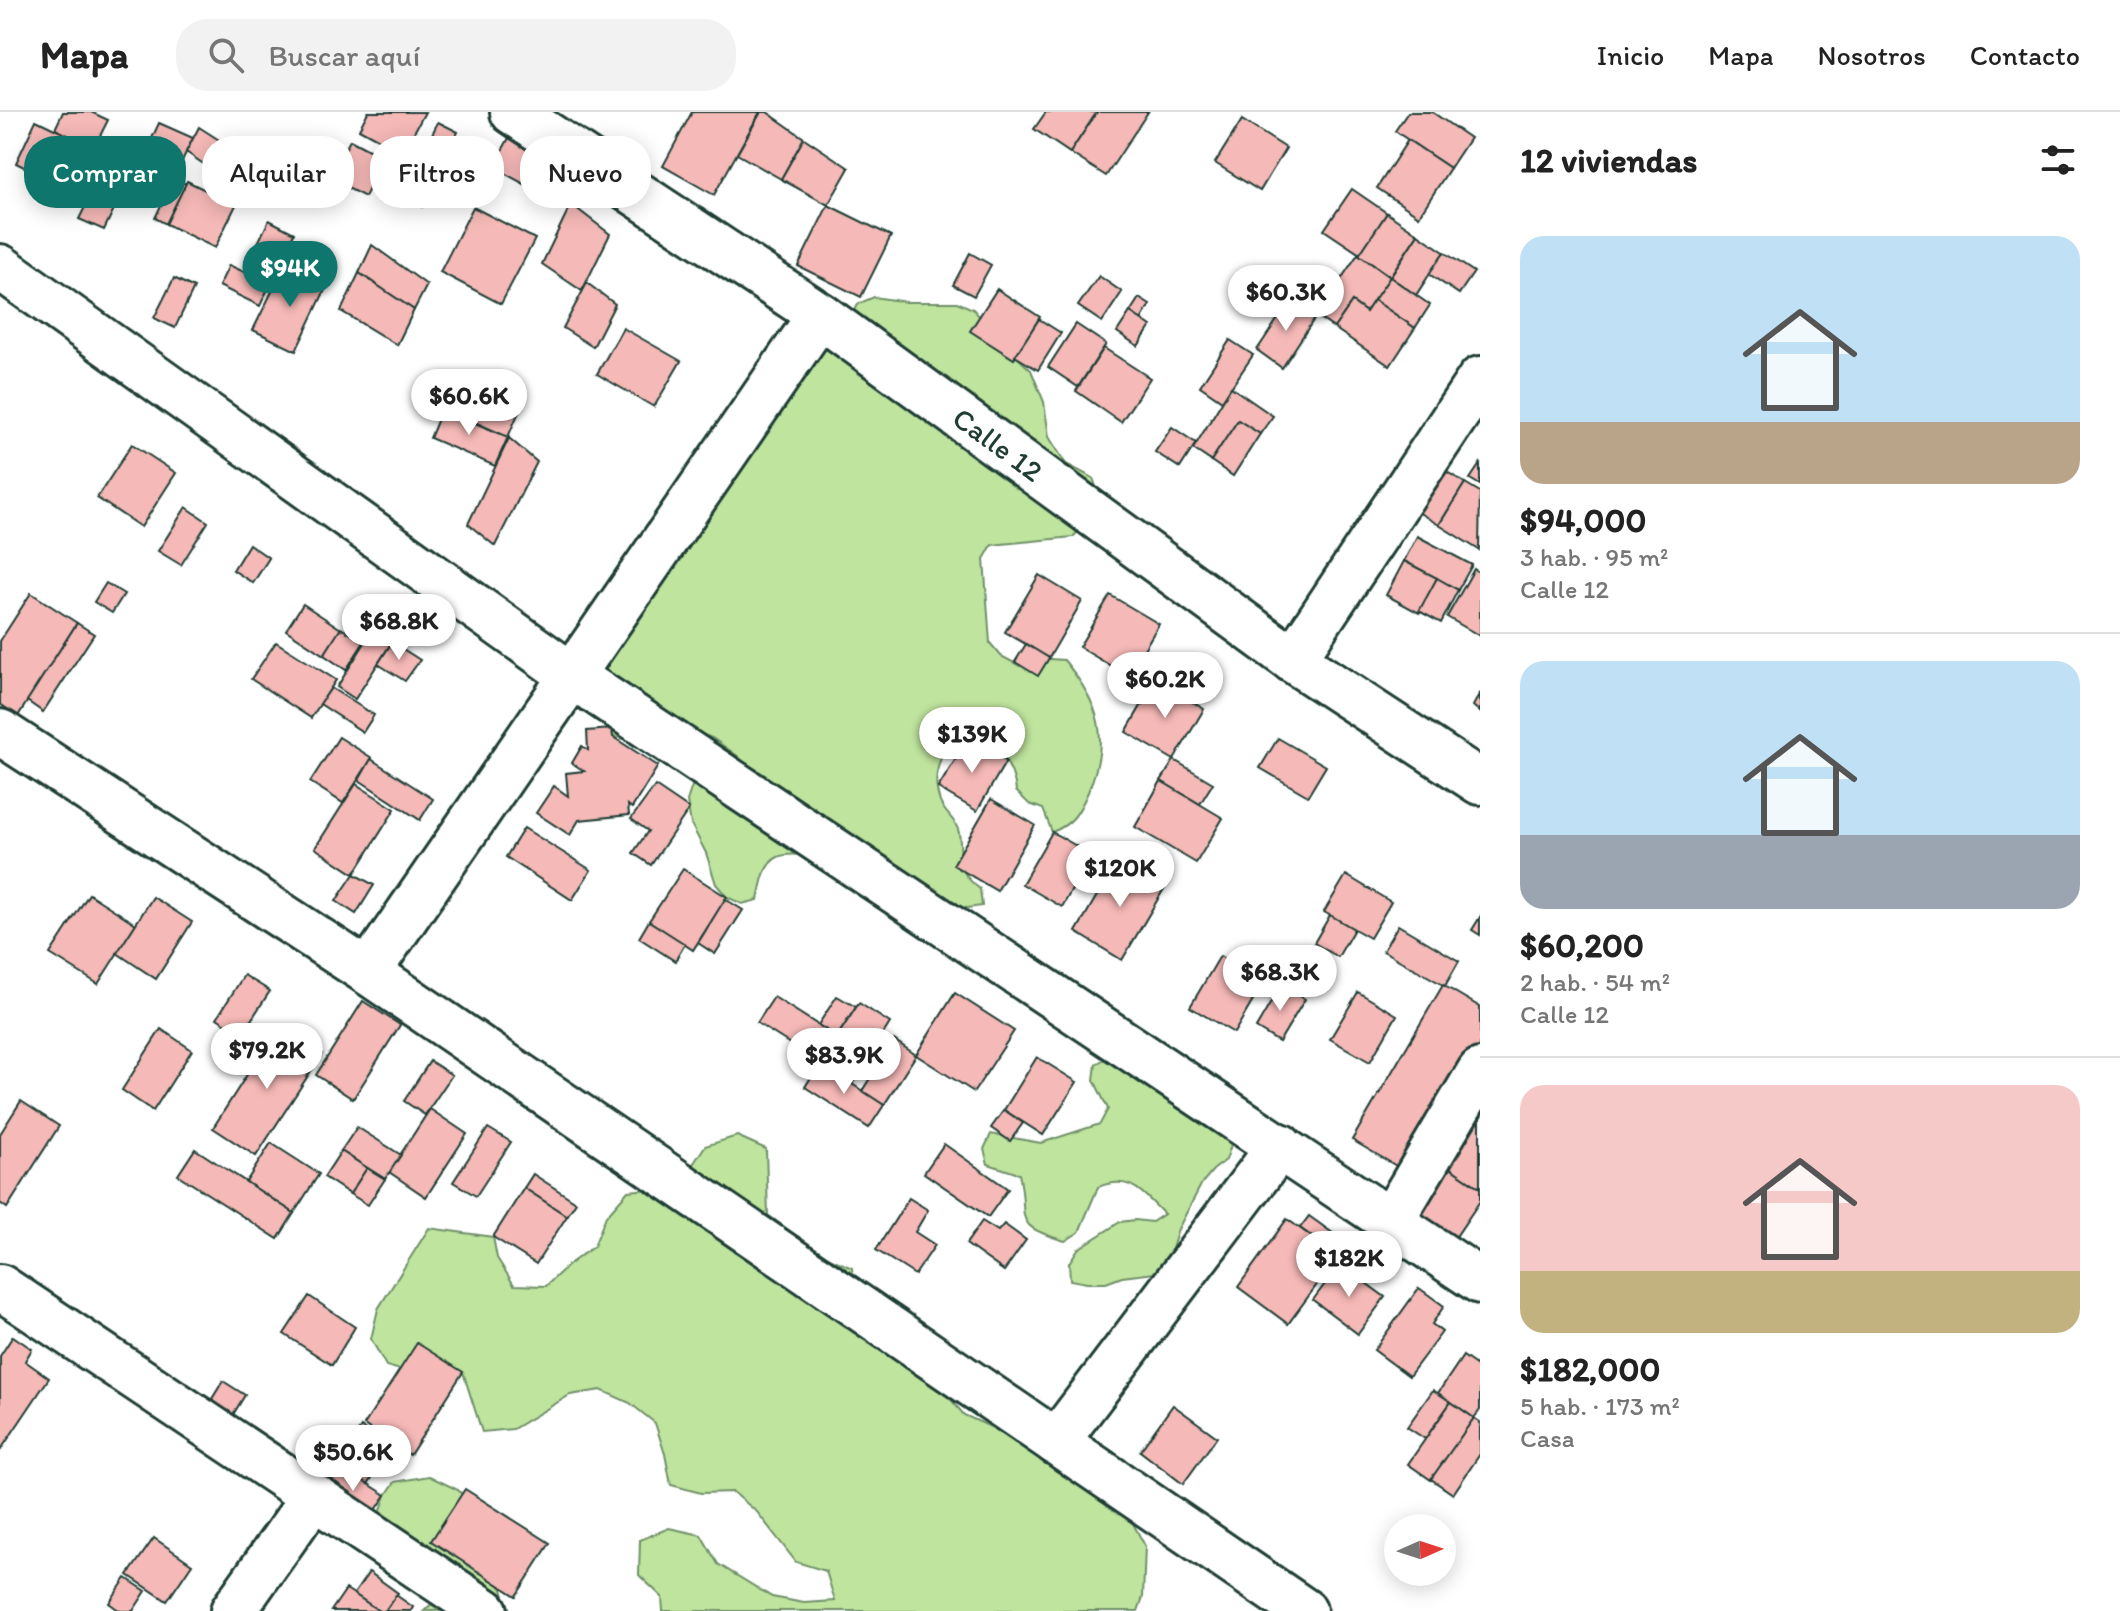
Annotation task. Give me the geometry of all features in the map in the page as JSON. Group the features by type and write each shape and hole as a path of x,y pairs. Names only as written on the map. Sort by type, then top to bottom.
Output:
{"street":[{"name":"Calle 12","path":"513,112 820,315 1293,660 1480,782"},
{"path":"0,267 571,675 1480,1281"},
{"path":"368,972 820,315"},
{"path":"1293,660 1480,379"},
{"path":"0,732 368,972 1304,1611"},
{"path":"1391,1221 1480,1071"},
{"path":"1056,1442 1280,1146"},
{"path":"0,1287 485,1611"},
{"path":"233,1611 314,1496"}],"green space":[{"path":"874,297 906,302 957,302 973,309 1031,370 1044,402 1049,437 1066,464 1093,478 1098,497 1095,511 1073,537 992,545 984,559 990,643 1001,656 1020,666 1034,658 1064,660 1093,707 1100,738 1099,755 1088,792 1078,811 1070,821 1052,832 1043,809 1029,804 1016,791 1007,762 973,721 947,745 938,767 937,790 942,806 958,828 963,870 980,889 982,906 967,908 951,905 838,863 793,855 773,860 764,876 758,900 742,904 727,897 716,884 706,853 691,824 687,801 692,786 748,771 739,757 712,738 697,733 648,741 613,737 612,729 595,720 589,705 606,642 726,437 860,303"},
{"path":"1110,1056 1206,1116 1231,1145 1226,1160 1202,1183 1178,1229 1168,1262 1155,1273 1122,1277 1106,1283 1087,1283 1070,1280 1069,1263 1078,1249 1120,1222 1152,1222 1164,1214 1136,1188 1128,1184 1110,1184 1098,1187 1079,1232 1065,1241 1047,1235 1035,1230 1025,1218 1019,1174 988,1164 984,1149 991,1134 1041,1143 1100,1124 1108,1109 1094,1080 1096,1064"},
{"path":"737,1136 766,1149 768,1215 823,1255 852,1268 855,1297 964,1415 1042,1445 1121,1501 1145,1546 1143,1597 1138,1611 663,1611 662,1597 639,1575 640,1540 669,1528 701,1535 718,1564 772,1597 804,1603 835,1601 826,1571 796,1562 757,1512 733,1492 701,1493 671,1485 655,1423 630,1403 601,1390 570,1395 513,1429 482,1432 463,1372 449,1367 418,1375 386,1366 371,1339 378,1309 429,1228 493,1237 497,1258 514,1285 546,1286 594,1246 606,1216 628,1191 661,1188 688,1172 705,1146"},
{"path":"429,1476 458,1490 469,1501 482,1563 502,1589 508,1611 424,1611 438,1598 381,1510 395,1482"}],"building":[{"path":"63,112 91,112 108,120 100,136 69,136 55,129"},
{"path":"368,112 425,112 412,136 372,136 359,129"},
{"path":"692,112 760,112 714,195 663,166"},
{"path":"761,112 767,112 804,138 781,179 737,154"},
{"path":"1046,112 1097,112 1070,153 1034,129"},
{"path":"1097,112 1148,112 1106,176 1070,153"},
{"path":"1408,112 1432,112 1470,138 1450,168 1395,131"},
{"path":"36,120 69,136 29,136"},
{"path":"1242,120 1286,148 1260,191 1215,163"},
{"path":"438,122 458,132 456,136 431,136"},
{"path":"159,123 193,138 186,153 186,136 153,136"},
{"path":"199,127 213,136 202,136 202,163 186,152"},
{"path":"515,127 526,136 520,136 520,182 504,173 504,147"},
{"path":"804,138 849,168 828,205 781,179"},
{"path":"1408,140 1450,168 1419,216 1377,188"},
{"path":"354,142 370,151 370,187 365,197 354,191"},
{"path":"24,146 24,167 16,163"},
{"path":"186,183 202,188 202,208 235,208 215,248 166,224 174,208 186,208"},
{"path":"1352,189 1387,213 1360,254 1324,230"},
{"path":"828,205 891,236 861,297 798,266"},
{"path":"84,208 115,208 104,230 79,219"},
{"path":"160,208 174,208 166,224 155,218"},
{"path":"472,208 535,239 501,304 440,272"},
{"path":"569,208 576,208 610,234 582,291 542,264"},
{"path":"1387,213 1418,234 1390,276 1359,255"},
{"path":"269,220 294,233 260,306 219,286 229,265 244,272"},
{"path":"1418,234 1444,252 1416,295 1390,277"},
{"path":"372,245 427,285 414,310 359,273"},
{"path":"1444,252 1474,272 1459,294 1429,274"},
{"path":"970,253 991,265 974,296 953,285"},
{"path":"1358,254 1390,277 1366,312 1352,302 1334,328 1316,316"},
{"path":"284,267 326,288 296,351 253,330"},
{"path":"359,273 414,310 397,345 341,311"},
{"path":"1099,276 1122,292 1102,322 1078,306"},
{"path":"1390,277 1430,305 1415,328 1374,300"},
{"path":"174,278 194,288 175,328 154,318"},
{"path":"587,283 615,304 593,347 563,328"},
{"path":"997,289 1040,317 1014,359 970,331"},
{"path":"1139,298 1150,305 1141,320 1130,312"},
{"path":"1291,299 1316,316 1282,368 1257,350"},
{"path":"1374,300 1415,328 1390,366 1334,328 1352,302 1366,312"},
{"path":"1130,312 1151,326 1138,346 1117,332"},
{"path":"1039,319 1061,333 1038,370 1015,356"},
{"path":"1076,324 1106,344 1078,387 1048,367"},
{"path":"623,328 681,361 654,407 597,374"},
{"path":"1230,340 1253,355 1222,401 1200,386"},
{"path":"1104,348 1150,378 1121,422 1076,391"},
{"path":"486,384 522,405 508,437 470,420"},
{"path":"1231,387 1273,416 1260,434 1238,420 1211,461 1193,449"},
{"path":"442,409 508,437 495,466 430,438"},
{"path":"1238,420 1260,434 1233,476 1211,461"},
{"path":"1172,427 1196,443 1180,468 1155,452"},
{"path":"509,438 537,462 495,546 468,524"},
{"path":"132,444 176,473 141,527 97,498"},
{"path":"1480,464 1480,485 1470,479"},
{"path":"1439,467 1465,483 1439,525 1413,509"},
{"path":"1465,483 1480,492 1479,550 1439,525"},
{"path":"186,507 208,522 181,565 158,551"},
{"path":"1417,536 1472,565 1458,590 1404,561"},
{"path":"249,544 269,558 253,583 233,570"},
{"path":"1404,561 1437,578 1419,613 1386,595"},
{"path":"1474,569 1480,573 1480,636 1447,617"},
{"path":"1039,575 1082,601 1049,658 1005,632"},
{"path":"1437,578 1458,590 1441,623 1419,611"},
{"path":"106,583 124,594 112,613 94,602"},
{"path":"31,593 77,623 18,716 0,704 0,641"},
{"path":"1110,595 1159,624 1128,676 1079,647"},
{"path":"303,604 341,629 324,655 286,630"},
{"path":"77,623 94,634 43,712 27,701"},
{"path":"341,628 364,642 346,670 324,655"},
{"path":"373,630 392,642 355,699 337,687"},
{"path":"276,642 336,680 311,718 251,679"},
{"path":"392,642 420,660 405,681 378,664"},
{"path":"1026,644 1049,658 1038,676 1015,662"},
{"path":"1156,680 1204,709 1174,760 1126,732"},
{"path":"331,688 374,715 363,732 320,704"},
{"path":"1480,693 1480,712 1473,706"},
{"path":"612,729 613,737 658,766 632,808 628,805 629,815 579,820 570,835 536,813 554,786 568,796 566,773 584,771 572,763 582,746 588,750 587,731"},
{"path":"339,737 372,758 343,803 310,782"},
{"path":"1278,738 1326,766 1308,796 1260,768"},
{"path":"968,739 1006,761 977,811 938,788"},
{"path":"371,759 433,799 420,820 359,780"},
{"path":"1174,760 1213,783 1200,804 1161,781"},
{"path":"1161,781 1223,818 1196,863 1135,827"},
{"path":"356,784 395,809 354,874 315,848"},
{"path":"655,786 689,809 651,865 633,853 648,831 631,819"},
{"path":"991,799 1035,825 997,891 953,865"},
{"path":"524,828 591,870 572,900 506,857"},
{"path":"1052,832 1092,855 1062,907 1022,884"},
{"path":"1118,859 1165,887 1122,960 1076,932"},
{"path":"683,869 727,897 693,950 649,921"},
{"path":"354,874 374,885 356,914 336,901"},
{"path":"1346,875 1391,902 1370,938 1324,912"},
{"path":"89,894 136,924 98,984 50,954"},
{"path":"153,897 192,922 156,979 117,953"},
{"path":"725,899 743,910 715,954 698,943"},
{"path":"1330,915 1354,929 1338,957 1314,943"},
{"path":"1480,917 1480,935 1472,930"},
{"path":"649,921 685,944 675,961 639,938"},
{"path":"1398,925 1459,961 1445,986 1383,951"},
{"path":"1220,956 1264,982 1234,1033 1190,1007"},
{"path":"244,975 270,991 242,1034 217,1018"},
{"path":"1281,985 1305,999 1279,1042 1256,1028"},
{"path":"1443,985 1480,1007 1480,1053 1410,1174 1352,1140"},
{"path":"1358,992 1397,1015 1370,1062 1330,1039"},
{"path":"955,993 1014,1031 974,1092 916,1055"},
{"path":"837,996 856,1007 837,1037 818,1025"},
{"path":"774,997 837,1037 820,1063 757,1023"},
{"path":"363,1001 400,1025 353,1099 316,1075"},
{"path":"859,1003 890,1023 852,1084 820,1063"},
{"path":"278,1026 322,1054 256,1156 213,1128"},
{"path":"161,1029 192,1050 153,1111 122,1090"},
{"path":"894,1040 916,1055 884,1105 862,1091"},
{"path":"1037,1057 1077,1082 1043,1135 1004,1110"},
{"path":"430,1061 452,1075 425,1115 404,1101"},
{"path":"820,1063 884,1105 869,1128 805,1087"},
{"path":"21,1101 59,1126 7,1208 0,1203 0,1134"},
{"path":"430,1109 467,1134 426,1197 389,1172"},
{"path":"1004,1110 1023,1123 1010,1141 991,1128"},
{"path":"1480,1117 1480,1188 1447,1166"},
{"path":"357,1127 401,1155 385,1179 341,1151"},
{"path":"488,1128 511,1142 476,1196 453,1182"},
{"path":"271,1143 319,1174 294,1213 246,1182"},
{"path":"944,1144 1008,1189 988,1217 924,1173"},
{"path":"195,1149 294,1213 278,1239 178,1175"},
{"path":"341,1151 367,1168 350,1194 324,1177"},
{"path":"1447,1166 1480,1188 1480,1201 1455,1238 1417,1213"},
{"path":"367,1168 385,1179 368,1205 350,1194"},
{"path":"533,1174 576,1202 567,1216 524,1188"},
{"path":"524,1188 567,1216 536,1264 493,1237"},
{"path":"909,1198 928,1210 915,1232 935,1245 915,1275 876,1250"},
{"path":"1309,1216 1334,1234 1325,1246 1300,1228"},
{"path":"1287,1219 1338,1256 1288,1324 1238,1287"},
{"path":"982,1221 998,1231 1004,1224 1026,1240 1004,1271 966,1244"},
{"path":"1340,1264 1385,1297 1358,1334 1313,1300"},
{"path":"1419,1288 1444,1306 1432,1324 1442,1332 1409,1376 1374,1350"},
{"path":"309,1296 355,1327 332,1365 284,1334"},
{"path":"13,1336 32,1349 25,1361 49,1378 0,1451 0,1356"},
{"path":"417,1343 463,1372 410,1455 364,1425"},
{"path":"1463,1356 1480,1368 1480,1410 1474,1418 1438,1393"},
{"path":"223,1381 245,1395 229,1421 207,1407"},
{"path":"1433,1390 1451,1402 1425,1439 1407,1427"},
{"path":"1451,1402 1474,1418 1431,1480 1408,1464"},
{"path":"1173,1405 1217,1437 1183,1484 1140,1451"},
{"path":"1474,1418 1480,1422 1480,1454 1453,1494 1431,1479"},
{"path":"361,1427 391,1447 368,1484 337,1464"},
{"path":"337,1464 386,1495 368,1522 320,1491"},
{"path":"465,1489 550,1543 516,1596 431,1541"},
{"path":"154,1538 192,1564 167,1601 128,1575"},
{"path":"369,1572 398,1593 385,1611 379,1611 354,1594"},
{"path":"126,1578 146,1591 133,1611 120,1611 109,1603"},
{"path":"346,1589 354,1594 379,1611 331,1611"},
{"path":"396,1595 413,1607 411,1611 385,1611"}]}
